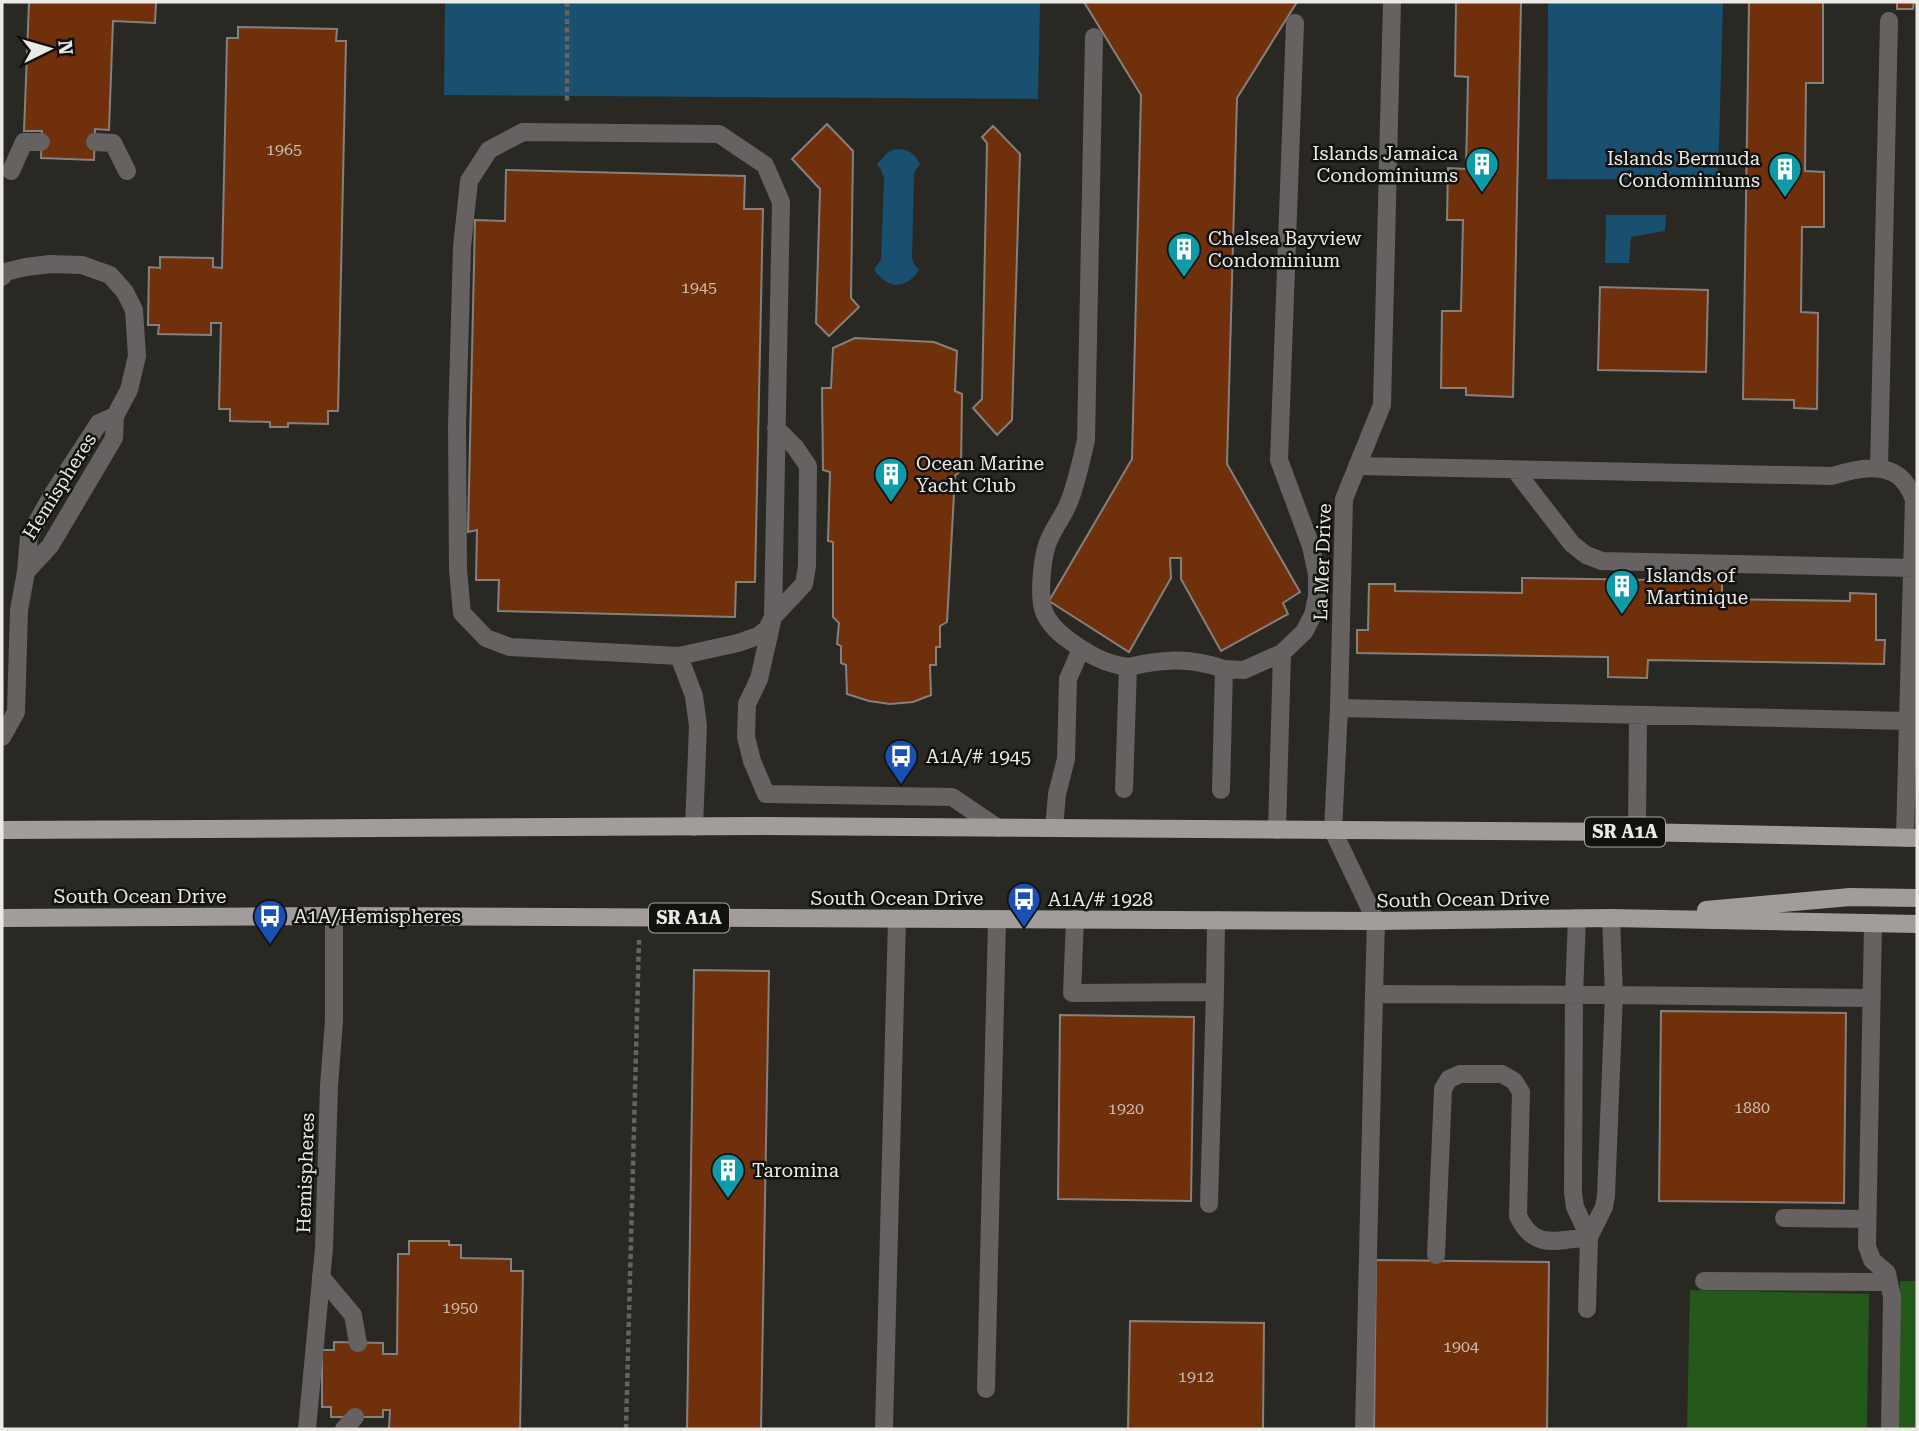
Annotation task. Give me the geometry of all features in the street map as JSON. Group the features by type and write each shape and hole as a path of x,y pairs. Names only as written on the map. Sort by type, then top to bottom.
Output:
{"main road":[{"name":"SR A1A","path":"2,830 1054,828 1637,832 1911,838"},
{"path":"1611,918 1850,897 1917,898"},
{"name":"South Ocean Drive","path":"2,918 334,916 1376,921 1611,918 1917,924"}],"street":[{"name":"La Mer Drive","path":"1364,1429 1376,921 1333,831 1344,499 1382,405 1392,2"},
{"path":"1878,468 1889,21"},
{"path":"1094,37 1086,440 1068,504 1046,546 1041,582 1043,609 1064,637 1099,660 1113,665 1128,667 1166,660 1203,662 1224,669 1244,670 1282,653 1304,632 1314,615 1317,596 1317,574 1311,546 1279,460 1295,23"},
{"path":"776,428 795,447 808,466 807,566 804,584 773,617 767,629 758,636 679,656 510,647 486,638 462,613 457,570 457,425 462,247 469,181 489,150 523,132 719,134 765,164 781,202 776,428 773,617 759,679 747,704 746,737 752,761 766,794 952,797 998,828"},
{"path":"11,171 24,142 41,142"},
{"path":"95,142 113,143 127,171"},
{"name":"Hemispheres","path":"2,277 5,272 26,267 82,265 110,275 125,292 134,310 137,356 130,390 116,416 114,438 50,546 26,572 19,610 16,712 2,737"},
{"path":"1357,466 1832,476 1854,470 1878,468 1894,472 1905,482 1914,499 1908,720 1911,838"},
{"path":"1515,470 1572,544 1586,555 1602,562 1913,568"},
{"path":"1054,828 1056,794 1066,759 1068,678 1081,649"},
{"path":"1277,830 1282,653"},
{"path":"679,656 694,696 698,726 694,827"},
{"path":"1124,789 1128,667"},
{"path":"1221,790 1224,669"},
{"path":"1339,708 1908,720"},
{"path":"1637,832 1638,716"},
{"name":"Hemispheres","path":"307,1429 324,1248 329,1086 334,1020 334,916"},
{"path":"1577,918 1573,1194 1575,1206 1589,1237"},
{"path":"1587,1309 1589,1237 1604,1208 1606,1196 1614,995 1611,918"},
{"path":"884,1429 897,919"},
{"path":"986,1389 997,919"},
{"path":"1075,919 1072,993 1215,992"},
{"path":"1209,1204 1216,920"},
{"path":"1872,923 1867,1246 1872,1260 1887,1273 1892,1297 1890,1429"},
{"path":"1374,995 1871,998"},
{"path":"1436,1255 1443,1089 1449,1079 1460,1073 1502,1074 1514,1081 1521,1092 1518,1216 1525,1231 1537,1239 1554,1241 1589,1237"},
{"path":"1784,1218 1867,1219"},
{"path":"321,1277 353,1315 358,1342"},
{"path":"1704,1281 1889,1282"}],"path":[{"path":"567,2 567,101"},
{"path":"626,1429 639,939"}],"green space":[{"path":"1900,1281 1917,1281 1917,1429 1897,1429"},
{"path":"1690,1290 1869,1294 1867,1429 1687,1429"}],"water":[{"path":"445,2 1040,2 1038,99 444,95"},
{"path":"1548,2 1723,2 1718,180 1547,179"},
{"path":"896,149 911,152 920,164 914,176 912,258 919,270 914,277 897,285 885,281 874,270 881,259 884,178 877,164 888,152"},
{"path":"1606,215 1666,215 1665,231 1631,237 1629,263 1605,263"}],"building":[{"path":"29,2 156,2 155,23 113,21 109,130 95,129 94,160 41,158 42,131 24,131"},
{"name":"Chelsea Bayview Condominium","path":"1084,2 1297,2 1237,98 1227,464 1300,592 1283,603 1288,614 1221,651 1181,579 1181,558 1170,558 1171,578 1129,652 1049,601 1132,459 1141,95"},
{"name":"Islands Jamaica Condominiums","path":"1456,2 1521,2 1513,397 1466,395 1466,388 1441,388 1442,311 1461,311 1463,220 1447,220 1448,168 1466,169 1468,77 1455,76"},
{"name":"Islands Bermuda Condominiums","path":"1749,2 1823,2 1823,83 1806,83 1805,171 1824,172 1824,227 1802,227 1801,312 1818,313 1817,409 1794,408 1794,400 1743,399"},
{"path":"1897,2 1914,2 1913,9 1897,9"},
{"path":"238,27 337,29 336,41 346,41 338,411 328,411 328,424 288,423 288,427 270,427 270,422 230,421 230,409 219,409 221,323 211,323 211,335 158,334 159,325 148,325 149,267 160,268 160,257 213,258 213,267 222,268 227,38 238,38"},
{"path":"827,124 853,151 851,298 859,307 829,336 816,323 820,189 792,159"},
{"path":"993,126 1020,154 1012,420 997,435 973,408 982,399 987,143 982,137"},
{"path":"506,170 745,176 744,209 763,209 755,582 736,582 735,617 498,611 499,580 476,580 477,530 468,532 475,220 505,221"},
{"path":"1600,287 1708,290 1706,372 1598,370"},
{"name":"Ocean Marine Yacht Club","path":"855,338 934,342 957,351 955,391 962,394 961,470 955,476 947,622 940,626 940,647 936,647 936,665 930,665 931,695 913,702 890,704 847,694 846,665 841,663 841,646 837,644 839,623 833,617 833,542 828,541 830,472 823,470 822,388 831,388 833,348"},
{"name":"Islands of Martinique","path":"1522,578 1722,581 1722,599 1850,601 1850,593 1876,594 1876,640 1885,640 1884,664 1648,660 1647,678 1608,677 1608,657 1357,653 1357,630 1368,630 1369,584 1395,584 1395,591 1522,593"},
{"name":"Taromina","path":"694,970 769,971 761,1429 687,1429"},
{"path":"1661,1011 1846,1013 1844,1203 1659,1201"},
{"path":"1060,1015 1194,1017 1191,1201 1058,1199"},
{"path":"409,1241 449,1241 449,1245 461,1245 461,1258 511,1259 511,1271 523,1271 520,1429 389,1429 390,1410 383,1410 383,1417 331,1417 331,1407 322,1407 322,1350 334,1350 334,1342 383,1343 383,1354 397,1354 398,1254 409,1254"},
{"path":"1376,1260 1549,1262 1547,1429 1374,1429"},
{"path":"1130,1321 1264,1323 1263,1429 1128,1429"}],"place":[{"name":"Islands Jamaica Condominiums","path":"1482,194"},
{"name":"Islands Bermuda Condominiums","path":"1785,199"},
{"name":"Chelsea Bayview Condominium","path":"1184,279"},
{"name":"Ocean Marine Yacht Club","path":"891,504"},
{"name":"Islands of Martinique","path":"1622,616"},
{"name":"A1A/# 1945","path":"901,786"},
{"name":"A1A/# 1928","path":"1024,929"},
{"name":"A1A/Hemispheres","path":"270,946"},
{"name":"Taromina","path":"728,1200"}]}
